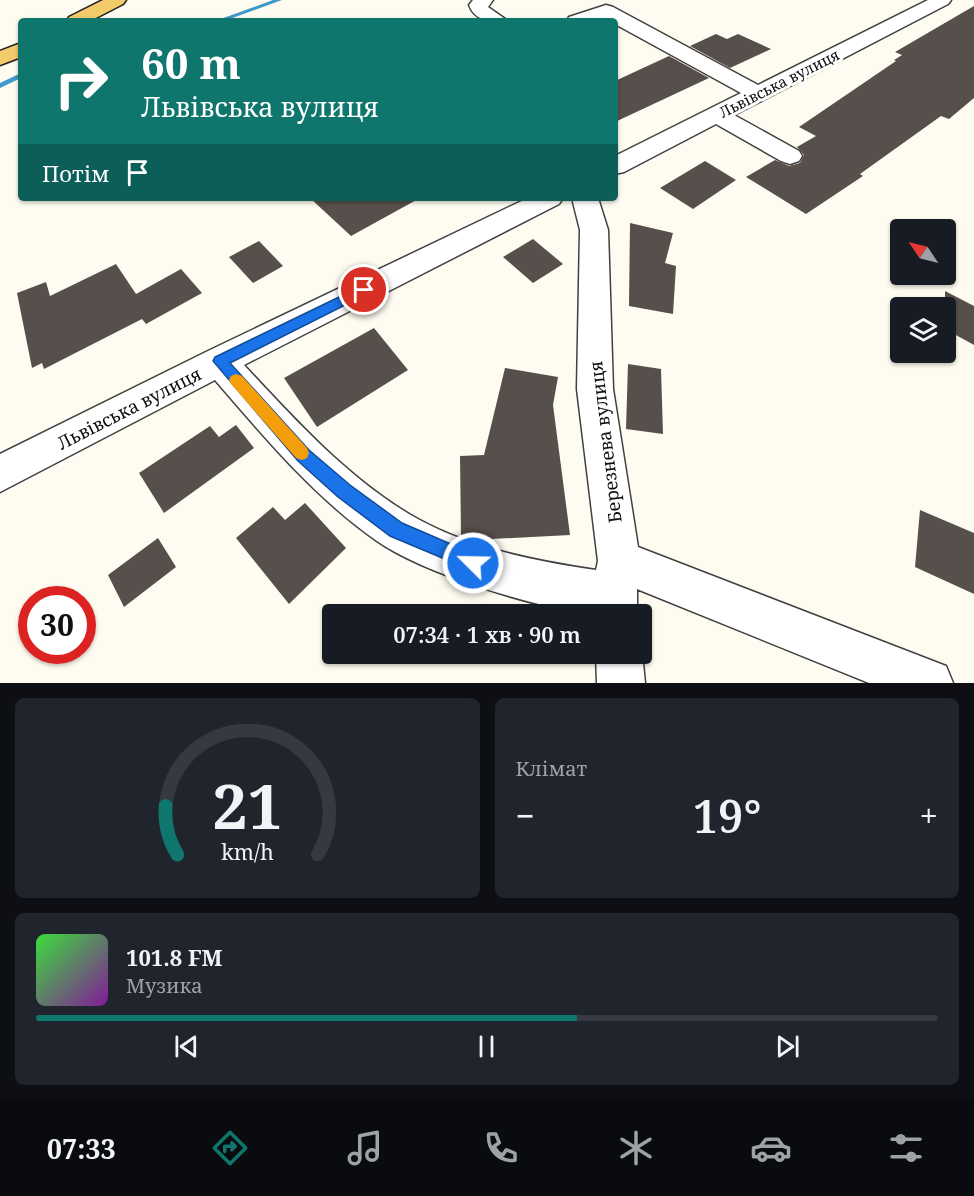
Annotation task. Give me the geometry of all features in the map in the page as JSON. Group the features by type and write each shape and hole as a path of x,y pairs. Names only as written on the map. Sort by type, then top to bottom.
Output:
{"main road":[{"path":"82,18 117,0"},
{"path":"0,59 18,50"}],"street":[{"path":"484,0 478,5 480,10 494,18"},
{"name":"Львівська вулиця","path":"618,165 942,0"},
{"path":"584,18 606,10 758,94"},
{"path":"718,115 790,156"},
{"name":"Львівська вулиця","path":"0,474 220,361 544,201"},
{"name":"Березнева вулиця","path":"586,201 594,230 595,389 616,590"},
{"path":"220,361 304,456 344,491 396,530 473,563 562,588 616,590 928,683"},
{"path":"620,664 621,683"}],"building":[{"path":"974,6 974,98 949,119 941,116 860,174 863,176 806,214 746,177 775,160 789,166 800,163 804,155 797,147 816,136 799,127 896,61 894,60 902,55 895,52"},
{"path":"716,34 727,39 738,34 771,49 730,68 690,46"},
{"path":"669,56 709,78 618,121 618,80"},
{"path":"705,161 736,180 693,209 660,188"},
{"path":"313,201 415,201 351,236"},
{"path":"630,223 673,233 665,263 676,266 673,314 629,306"},
{"path":"533,239 563,264 533,283 503,257"},
{"path":"259,241 283,266 253,283 229,257"},
{"path":"116,264 136,294 181,269 202,293 146,324 142,319 44,369 42,363 32,368 17,293 46,282 50,296"},
{"path":"945,291 974,306 974,345 956,335 956,297 945,297"},
{"path":"374,328 408,370 317,427 284,378"},
{"path":"628,364 661,369 663,434 626,429"},
{"path":"505,368 558,377 553,405 570,535 472,540 461,536 460,456 484,455"},
{"path":"236,425 254,448 164,513 139,473 210,426 219,437"},
{"path":"305,503 346,548 289,604 236,538 273,507 285,520"},
{"path":"920,510 974,533 974,594 915,567"},
{"path":"158,538 176,567 124,607 108,575"}],"waterway":[{"path":"227,18 279,0"},
{"path":"0,86 18,77"}],"slow traffic":[{"path":"236,380 302,453"}],"route":[{"path":"364,290 220,361 304,456 344,491 396,530 473,563"}]}
